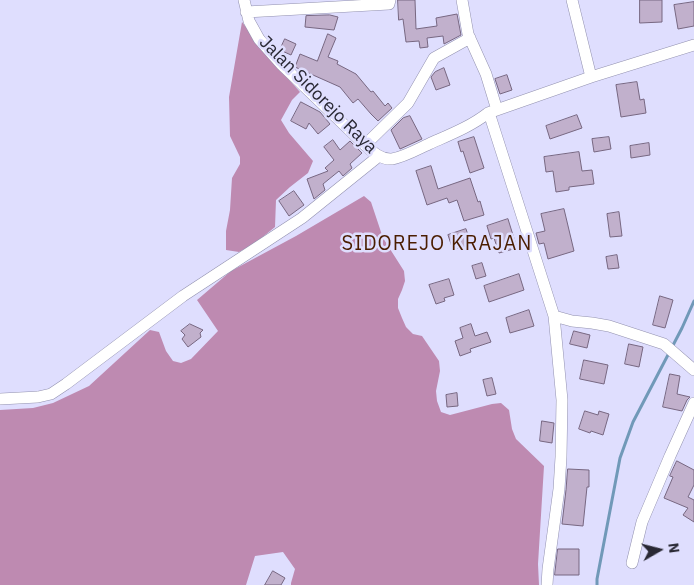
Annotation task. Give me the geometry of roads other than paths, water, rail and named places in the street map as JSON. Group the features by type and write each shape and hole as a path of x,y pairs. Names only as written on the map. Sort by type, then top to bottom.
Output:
{"street":[{"name":"Jalan Sidorejo Raya","path":"244,0 248,21 259,39 282,65 372,152 392,159 412,152 474,123 591,77 694,45"},
{"path":"246,12 390,4 390,0"},
{"path":"462,0 468,34 486,74 492,117 554,316 562,400 562,457 547,585"},
{"path":"572,0 591,77"},
{"path":"365,145 408,103 434,58 470,38"},
{"path":"0,399 21,399 51,394 183,296 302,218 379,156"},
{"path":"554,316 572,321 609,326 645,337 664,344 691,366"},
{"path":"632,564 642,522 694,403"}],"waterway":[{"path":"597,585 620,458 633,422 694,301"}],"district":[{"name":"SIDOREJO KRAJAN","path":"437,244"}]}
